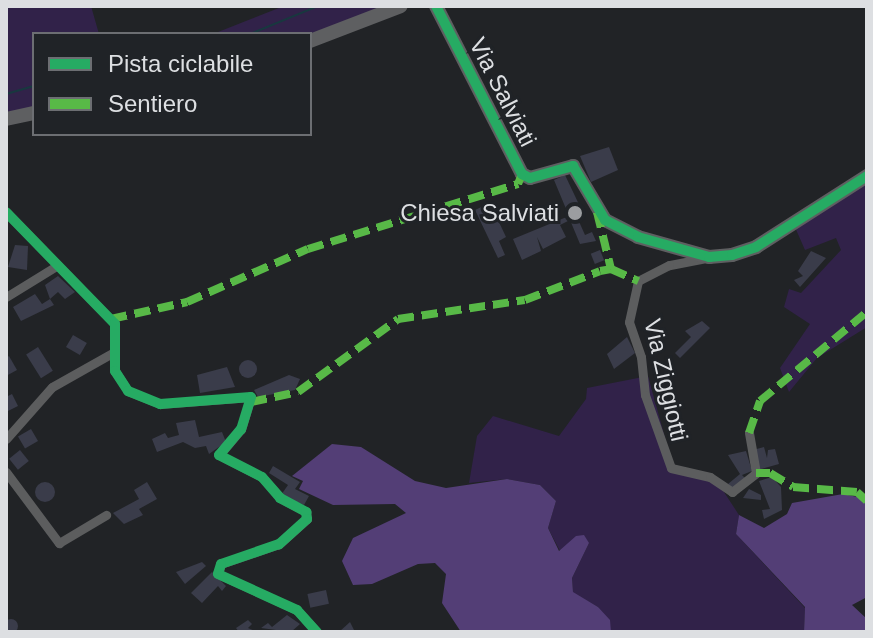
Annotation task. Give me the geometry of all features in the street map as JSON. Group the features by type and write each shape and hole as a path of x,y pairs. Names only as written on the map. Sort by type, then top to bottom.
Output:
{"street":[{"path":"312,40 401,6"},
{"name":"Via Salviati","path":"436,6 522,174 530,178 573,166 597,210 615,226 709,257"},
{"path":"6,119 32,113"},
{"path":"709,257 756,247 867,176"},
{"path":"6,212 115,324 114,352 121,384 144,400 181,404 247,395 251,402 241,429 219,455 262,477 280,498 306,512 307,519 279,544 221,564 218,574 297,610 317,632"},
{"name":"Via Ziggiotti","path":"709,257 669,265 638,281 629,322 641,357 645,395 671,468 710,477 732,492 743,489 756,473 749,433"},
{"path":"6,297 58,265"},
{"path":"6,439 46,392 114,352"},
{"path":"6,472 59,543 106,515"}],"shaded area":[{"path":"6,6 91,6 98,32 32,32 32,117 6,122"},
{"path":"284,6 404,6 312,33 218,32"},
{"path":"867,174 867,327 817,358 789,392 780,368 810,324 784,307 789,289 801,293 841,250 836,238 805,250 794,225"},
{"path":"648,376 673,467 720,486 739,515 736,534 805,608 804,632 611,632 598,607 573,593 572,578 589,543 560,551 548,528 556,501 540,485 507,479 469,483 477,436 493,416 559,436 586,399 587,388"},
{"path":"332,444 361,447 415,481 446,488 507,479 540,485 556,501 548,528 559,551 576,536 584,535 589,543 572,578 573,592 598,607 610,620 611,632 461,632 442,603 446,574 435,563 418,564 372,584 353,585 342,561 353,538 406,513 395,504 333,505 299,489 303,481 292,476"},
{"path":"843,494 867,499 867,597 852,605 867,619 867,632 804,632 805,607 736,534 739,515 764,528 787,514 792,503"}],"building":[{"path":"609,147 618,170 591,182 580,156"},
{"path":"565,175 584,215 577,217 585,235 592,232 596,241 580,244 570,220 560,225 566,237 543,249 537,237 541,251 522,260 513,239 569,216 554,180"},
{"path":"490,203 506,237 499,241 505,255 498,258 475,210"},
{"path":"15,245 28,246 27,270 8,267"},
{"path":"600,250 604,260 595,264 591,254"},
{"path":"811,251 826,258 800,287 794,280 803,276 798,271"},
{"path":"58,276 75,292 65,299 58,292 50,299 45,285"},
{"path":"35,294 42,304 50,299 54,305 21,321 13,307"},
{"path":"702,321 710,328 680,358 675,353 691,337 685,331"},
{"path":"73,335 87,343 80,355 66,347"},
{"path":"627,337 635,353 614,369 607,354"},
{"path":"38,347 53,371 41,378 26,354"},
{"path":"9,356 17,370 6,376 6,358"},
{"path":"248,360 257,369 248,378 239,369"},
{"path":"227,367 235,387 200,393 197,375"},
{"path":"289,375 300,379 295,390 258,397 254,390"},
{"path":"12,394 18,406 6,412 6,397"},
{"path":"195,420 199,437 222,432 226,442 209,454 206,446 195,448 183,442 157,452 152,439 165,433 168,438 179,435 176,423"},
{"path":"31,429 38,441 25,449 18,436"},
{"path":"764,447 767,458 768,450 775,449 779,464 758,470 753,450"},
{"path":"20,450 29,461 18,470 9,459"},
{"path":"746,451 752,471 742,475 745,478 735,490 728,484 740,474 728,455"},
{"path":"273,466 300,482 295,489 309,496 304,505 281,495 288,485 269,473"},
{"path":"772,477 781,487 782,510 764,519 762,510 770,509 759,481"},
{"path":"45,482 52,485 55,492 52,499 45,502 38,499 35,492 38,485"},
{"path":"147,482 157,499 139,509 143,515 124,524 113,513 139,499 134,490"},
{"path":"749,489 761,495 761,500 743,498"},
{"path":"202,562 206,566 185,584 176,572"},
{"path":"212,572 226,586 222,591 218,586 202,603 191,593"},
{"path":"326,590 329,604 310,608 307,594"},
{"path":"287,615 300,624 291,632 261,628 268,623 272,627"},
{"path":"11,619 18,626 11,633 4,626"},
{"path":"248,620 252,624 248,628 257,632 239,632 236,628"},
{"path":"350,622 355,632 339,632"}],"waterway":[{"path":"255,32 318,6"},
{"path":"6,94 32,87"}],"marked path":[{"path":"111,319 187,302 308,249 518,184 522,174"},
{"path":"597,212 611,269"},
{"path":"251,402 298,392 398,319 525,300 611,269 638,281"},
{"path":"749,433 760,401 867,312"},
{"path":"756,473 770,473 793,487 857,492 867,501"}],"cycle path":[{"path":"436,6 522,174 530,178 573,166 605,220 638,237 709,257 732,255 756,247 867,176"},
{"path":"6,212 115,324 115,371 128,391 160,404 251,397 241,429 219,455 262,477 280,498 306,512 307,519 279,544 221,564 218,574 297,610 317,632"}],"place":[{"name":"Chiesa Salviati","path":"575,213"}]}
